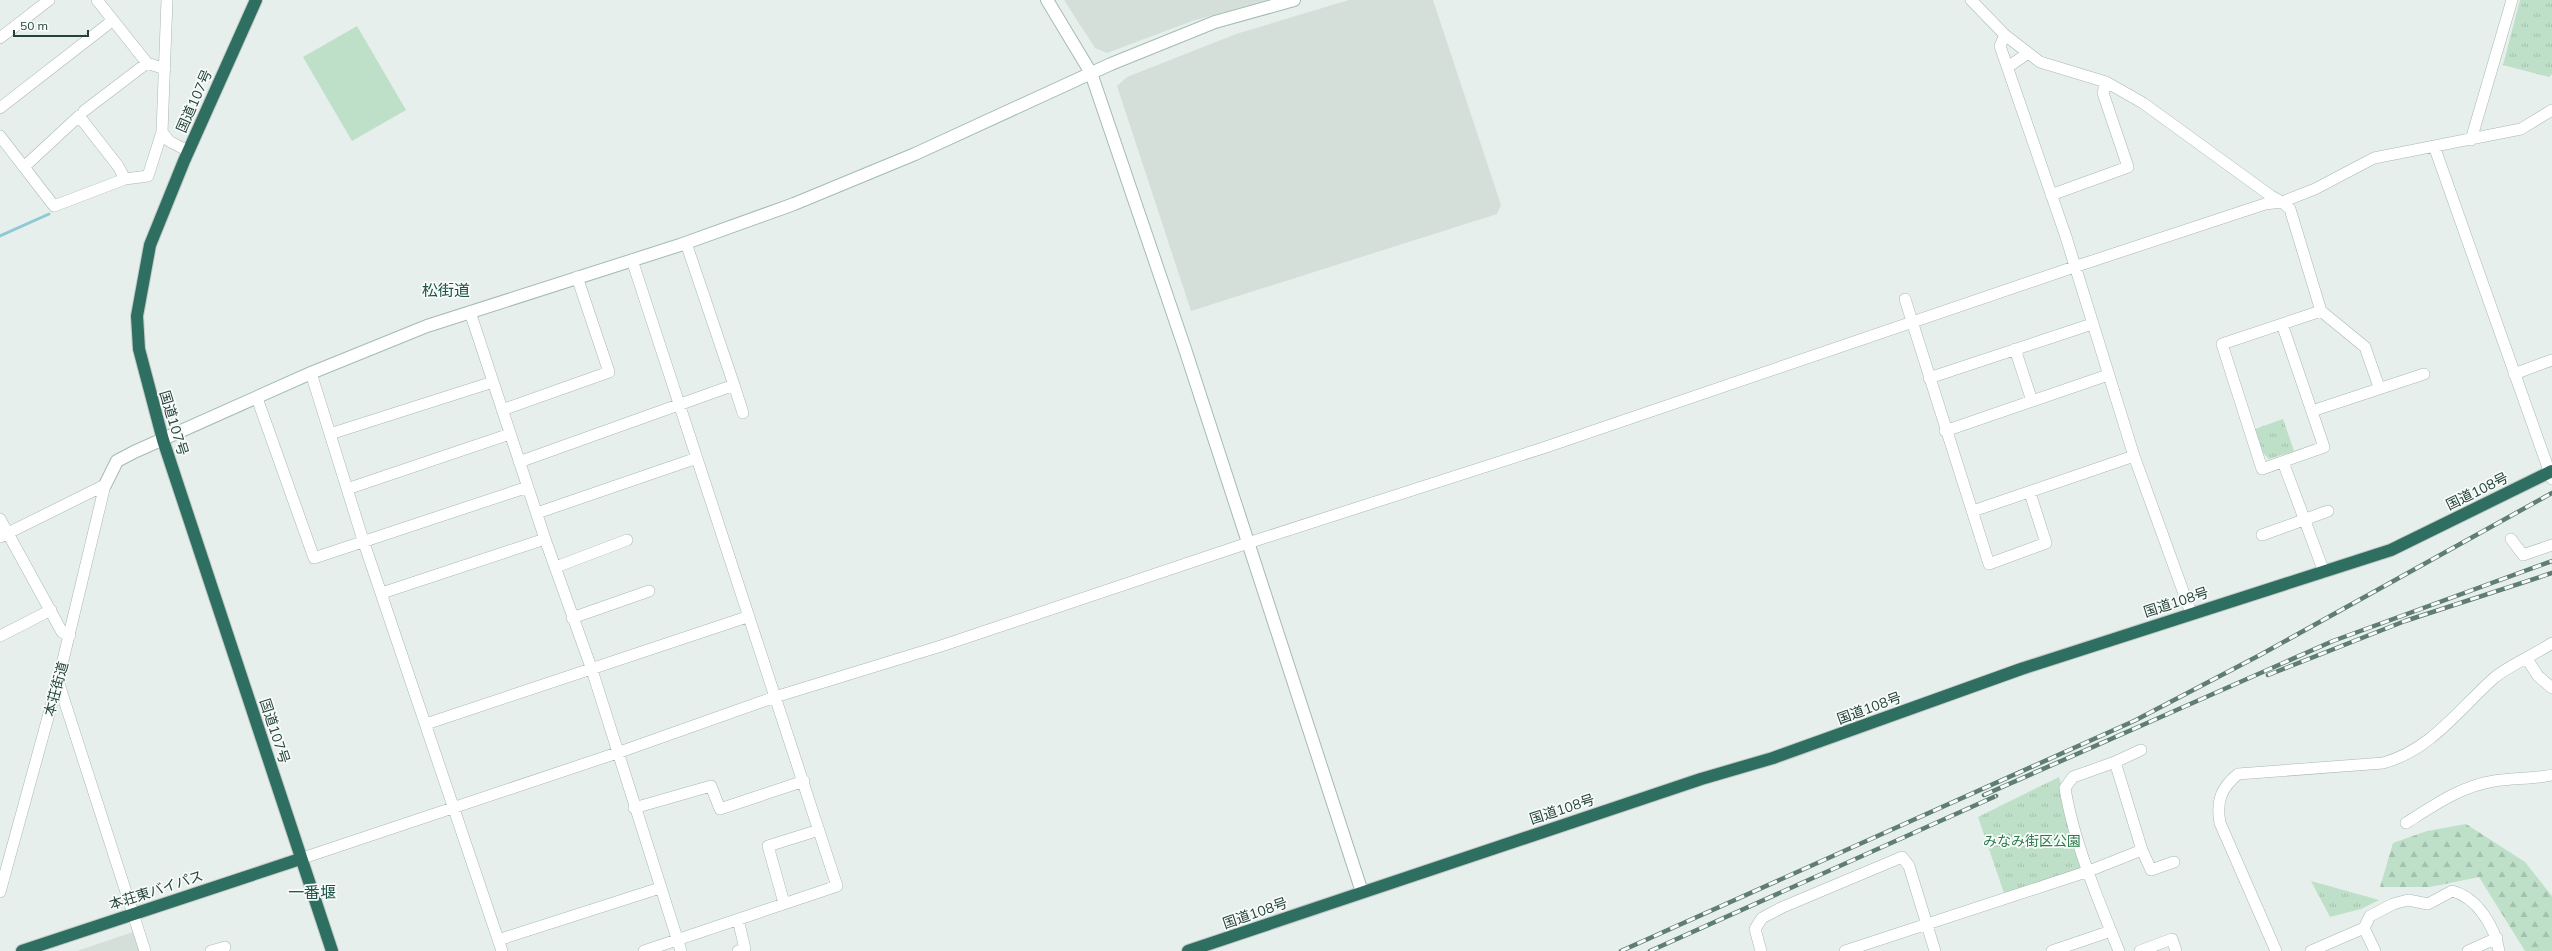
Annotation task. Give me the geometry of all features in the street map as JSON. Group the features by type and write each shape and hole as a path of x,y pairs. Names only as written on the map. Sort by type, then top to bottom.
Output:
{"highway":[{"name":"国道107号","path":"256,0 188,151 150,245 137,316 139,349 163,440 300,859 332,951"},
{"name":"国道108号","path":"1188,951 1701,779 1773,758 2022,669 2191,613 2390,550 2552,474"},
{"name":"本荘東バイパス","path":"22,951 133,913 300,859"}],"street":[{"path":"0,38 49,0"},
{"path":"97,0 112,21 147,63 165,69"},
{"path":"0,136 54,206 125,179 148,176 162,132 167,0"},
{"path":"1047,0 1091,73 1248,543 1362,892"},
{"path":"4,535 106,486 117,461 311,373 427,326 686,243 794,204 915,154 1091,73 1215,22 1294,0"},
{"path":"1971,0 2005,35 2028,53 2055,68 2106,82 2143,103 2290,209 2321,311 2365,348 2379,387"},
{"path":"2471,140 2512,0"},
{"path":"0,108 112,21"},
{"path":"2005,35 2000,46 2051,195 2134,456 2191,613"},
{"path":"2008,67 2028,53"},
{"path":"84,111 147,63"},
{"path":"2051,195 2128,167 2103,93 2106,82"},
{"path":"300,859 617,753 775,697 941,646 1248,543 1580,436 2074,267 2265,204 2282,202 2315,189 2374,158 2521,129 2552,110"},
{"path":"24,167 79,116 118,166 125,179"},
{"path":"162,132 169,141 188,151"},
{"path":"2434,146 2514,374 2552,474"},
{"path":"686,243 743,413"},
{"path":"632,260 747,616 804,781 837,886 644,951"},
{"path":"502,410 609,372 577,277"},
{"path":"1905,298 1911,323 1945,431 1973,511 1989,564 2046,543 2030,493"},
{"path":"2282,324 2324,447 2262,468 2222,344 2282,324 2321,311"},
{"path":"470,312 545,539 556,567 572,618 592,670 634,808 676,940 681,951"},
{"path":"1929,378 2092,324"},
{"path":"2015,349 2032,401"},
{"path":"2514,374 2552,360"},
{"path":"311,373 363,540 455,806 500,946 660,888"},
{"path":"2312,411 2379,387 2424,374"},
{"path":"1945,431 2108,375"},
{"path":"330,434 493,382"},
{"path":"519,462 734,386"},
{"path":"257,398 314,558 363,540 528,487"},
{"path":"347,489 510,434"},
{"path":"1973,511 2030,493 2134,456"},
{"path":"537,513 697,458"},
{"path":"2283,462 2324,572"},
{"name":"本荘街道","path":"0,892 58,681 106,486"},
{"path":"2262,535 2328,511"},
{"path":"0,519 4,535 51,610 62,632 70,635"},
{"path":"382,593 545,539"},
{"path":"2511,539 2523,555 2552,545"},
{"path":"556,567 627,540"},
{"path":"572,618 649,591"},
{"path":"0,636 51,610"},
{"path":"426,724 592,670 747,616"},
{"path":"2276,951 2220,823 2217,809 2220,794 2228,783 2238,774 2383,763 2398,759 2420,747 2458,716 2495,677 2552,643"},
{"path":"2527,659 2538,676 2552,688"},
{"path":"58,681 145,951"},
{"path":"2119,951 2089,871 2068,805 2065,788 2073,777 2115,762 2141,750"},
{"path":"2115,762 2142,850 2151,870 2174,862"},
{"path":"2406,823 2447,797 2475,786 2493,781 2552,775"},
{"path":"634,808 711,786 720,809 804,781"},
{"path":"784,903 768,846 819,830"},
{"path":"1845,951 1926,923 2089,871 2142,850"},
{"path":"1762,951 1755,929 1762,918 1783,907 1902,858 1909,866 1935,951"},
{"path":"0,859 7,868"},
{"path":"2311,951 2364,928 2370,916 2393,904 2408,900 2428,904 2452,891 2460,893 2486,918 2497,938 2499,951"},
{"path":"738,919 744,949 738,951"},
{"path":"2364,928 2375,951"},
{"path":"2052,951 2111,931"},
{"path":"2468,951 2497,938"},
{"path":"2140,951 2172,939 2176,951"},
{"path":"211,951 225,947"}],"shaded area":[{"path":"1064,0 1268,0 1192,21 1107,53 1095,48"},
{"path":"1349,0 1433,0 1501,205 1497,214 1191,311 1117,86 1127,77 1236,34"},
{"path":"133,932 139,951 77,951"}],"green space":[{"path":"2520,0 2552,0 2552,74 2549,77 2503,65"},
{"path":"357,26 406,110 352,141 303,57"},
{"path":"2283,419 2294,451 2269,459 2263,453 2255,429"},
{"name":"みなみ街区公園","path":"2059,777 2086,869 2005,896 1978,817"},
{"path":"2466,824 2525,862 2552,896 2552,951 2525,951 2479,877 2430,887 2380,887 2393,843 2427,831"},
{"path":"2311,881 2379,900 2361,909 2330,917"}],"waterway":[{"path":"0,236 49,214"}],"railway":[{"path":"1621,951 2134,721 2260,655 2552,493"},
{"path":"1984,795 2333,641 2552,561"},
{"path":"2268,675 2405,621 2552,573"},
{"path":"1650,951 1996,796"}],"district":[{"name":"松街道","path":"446,290"},
{"name":"一番堰","path":"312,892"}]}
